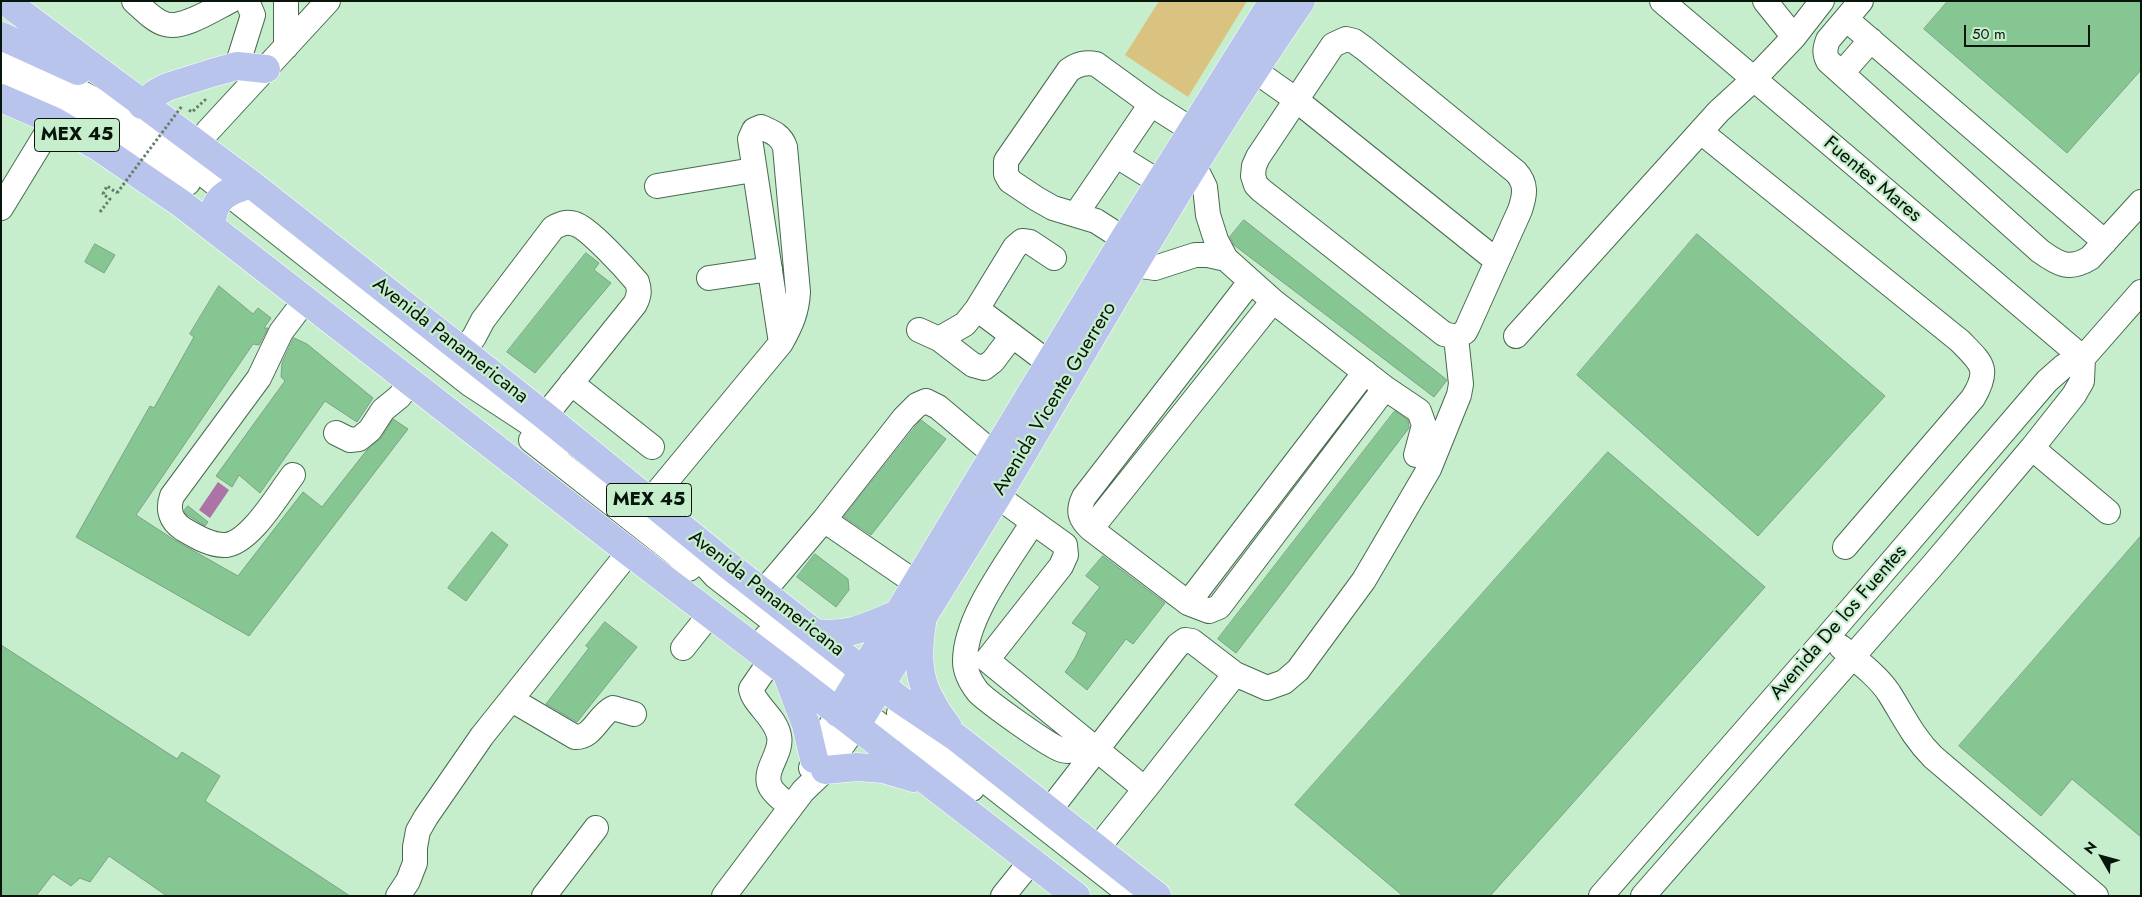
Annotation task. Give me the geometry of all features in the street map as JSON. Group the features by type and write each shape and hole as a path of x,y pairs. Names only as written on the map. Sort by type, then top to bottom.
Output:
{"main road":[{"name":"Avenida Vicente Guerrero","path":"910,616 916,583 1124,238 1273,1"},
{"name":"Avenida Vicente Guerrero","path":"860,698 910,616 997,496 1134,265 1254,70 1300,1"},
{"name":"MEX 45","path":"12,3 142,105"},
{"name":"MEX 45","path":"1,36 59,61 142,105"},
{"path":"142,105 156,92 238,66 266,69"},
{"name":"MEX 45","path":"1,98 54,121"},
{"name":"Avenida Panamericana","path":"142,105 198,145 226,202 306,299 629,552 778,665 957,738 1157,896"},
{"name":"Avenida Panamericana","path":"54,121 149,180 226,202 463,350 815,633 860,698 929,783 1032,860 1076,896"},
{"path":"815,633 844,634 910,616 918,648 923,684 933,706 957,738"},
{"path":"778,665 806,725 819,765 884,769 929,783"}],"street":[{"path":"134,1 155,19 167,25 182,23 197,8 230,1"},
{"path":"238,66 252,15 247,1"},
{"path":"286,1 286,47"},
{"path":"198,145 208,131 328,1"},
{"name":"Fuentes Mares","path":"1662,1 2083,358"},
{"path":"1765,1 1794,37"},
{"path":"1516,336 1719,111 1754,79 1794,37 1822,1"},
{"path":"1861,1 1828,40 1825,48 1828,61 2051,259 2062,264 2080,264 2090,258 2141,202"},
{"path":"1846,19 2104,242"},
{"path":"1350,39 1365,49 1523,179 1525,191 1520,210 1497,261 1465,332 1456,337 1444,334 1256,185 1253,176 1254,166 1295,99 1337,41 1350,39"},
{"path":"1842,74 1871,40"},
{"path":"1,57 73,87 122,115 165,144 226,202"},
{"path":"1124,238 1096,221 1053,208 1010,181 1006,174 1006,161 1069,70 1086,62 1096,64 1151,104 1192,130"},
{"path":"1254,70 1295,99 1497,261"},
{"path":"1,77 85,115 134,143 226,202 472,385 550,435 688,545 715,576 860,698 1116,896"},
{"path":"1076,214 1151,104"},
{"path":"1,208 54,121"},
{"path":"650,500 781,342 793,323 797,307 796,263 784,147 783,141 777,134 762,127 754,130 750,139 753,170 781,342"},
{"path":"1701,132 1960,341 1980,364 1984,374 1981,385 1973,398 1845,547"},
{"path":"1116,156 1159,182"},
{"path":"1195,167 1205,187 1208,215 1216,240 1226,259 1273,301 1385,388 1419,411 1424,425 1416,455"},
{"path":"656,186 753,170"},
{"path":"463,350 474,337 483,320 553,228 559,224 573,223 586,230 631,275 639,289 635,304 545,416"},
{"path":"1012,336 990,365 984,368 973,365 929,335 965,324 977,309 1019,243 1026,240 1054,258"},
{"path":"1134,265 1155,268 1194,255 1208,255 1226,259"},
{"path":"709,278 770,269"},
{"path":"1250,282 1084,497 1080,505 1080,514 1083,521 1091,529 1188,603 1209,611 1219,607 1385,388"},
{"name":"Avenida De los Fuentes","path":"1601,896 2047,381 2064,366 2083,358 2141,292"},
{"path":"293,474 250,532 232,543 224,545 203,540 181,528 170,512 169,505 172,496 259,378 281,332 306,299"},
{"path":"1091,529 1273,301"},
{"path":"977,309 1049,363"},
{"path":"1049,811 1091,745 1185,640 1192,641 1236,674 1267,688 1284,682 1298,670 1364,580 1429,469 1459,395 1461,372 1456,337"},
{"name":"Avenida De los Fuentes","path":"1644,896 1853,657 2032,448 2074,396 2082,381 2083,358"},
{"path":"1188,603 1365,372"},
{"path":"336,433 350,440 359,439 370,430 383,410 400,397 411,382"},
{"path":"571,383 652,447"},
{"path":"763,592 824,520 904,418 917,405 926,402 938,407 994,454"},
{"path":"2032,448 2108,512"},
{"path":"997,496 1065,545 1066,554 1061,566 976,661 969,679 979,693 1049,745 1063,751 1075,750 1091,745"},
{"path":"824,520 916,583"},
{"path":"976,661 968,638 977,613 1033,522"},
{"path":"398,896 408,881 416,863 415,847 418,830 426,817 482,736 629,552"},
{"path":"683,648 710,614"},
{"path":"1828,636 1853,657 1888,692 1918,742 2096,896"},
{"path":"778,665 751,689 753,697 769,714 779,736 778,750 768,776 770,788 797,799"},
{"path":"1097,848 1236,674"},
{"path":"860,698 1132,896"},
{"name":"Avenida Vicente Guerrero","path":"724,896 797,799 860,698"},
{"path":"512,700 575,737 582,738 588,734 607,711 613,708 634,714"},
{"path":"1091,745 1145,789"},
{"path":"544,896 596,828"},
{"path":"1004,896 1032,860"}],"path":[{"path":"100,212 110,199 103,194 107,186 117,193 182,106 192,112 205,100"}],"shaded area":[{"path":"1159,1 1247,1 1188,97 1125,55"},
{"path":"218,482 229,490 210,518 199,510"}],"building":[{"path":"1948,1 2141,1 2141,70 2067,153 1924,29"},
{"path":"1244,220 1447,380 1434,397 1234,245 1230,237"},
{"path":"1697,234 1885,396 1758,536 1577,375"},
{"path":"95,244 115,255 104,273 85,262"},
{"path":"586,253 599,263 594,270 611,283 535,373 507,352"},
{"path":"219,286 253,314 258,308 271,318 264,328 268,328 259,345 253,344 136,515 176,541 238,576 303,492 322,507 367,450 381,438 393,419 408,429 249,636 76,537 150,406 154,408 194,337 190,334"},
{"path":"294,338 307,344 373,398 357,422 325,401 260,493 239,475 232,487 216,476 285,381 281,377 282,363"},
{"path":"1395,411 1408,420 1409,428 1236,653 1218,639"},
{"path":"921,420 946,439 871,535 844,517"},
{"path":"1608,452 1765,587 1490,896 1403,896 1295,805"},
{"path":"188,506 208,522 205,526 186,514 184,511"},
{"path":"492,532 508,545 466,601 448,588"},
{"path":"2141,536 2141,837 2072,779 2041,816 1959,746"},
{"path":"815,554 848,579 849,590 836,607 797,577"},
{"path":"1103,556 1165,603 1133,644 1126,639 1087,690 1065,672 1075,658 1087,633 1072,623 1100,587 1086,576"},
{"path":"605,622 637,647 577,722 546,704 589,648 586,646"},
{"path":"1,645 177,759 182,752 220,776 205,801 350,896 167,896 109,856 90,882 80,878 71,886 53,874 36,896 1,896"}]}
